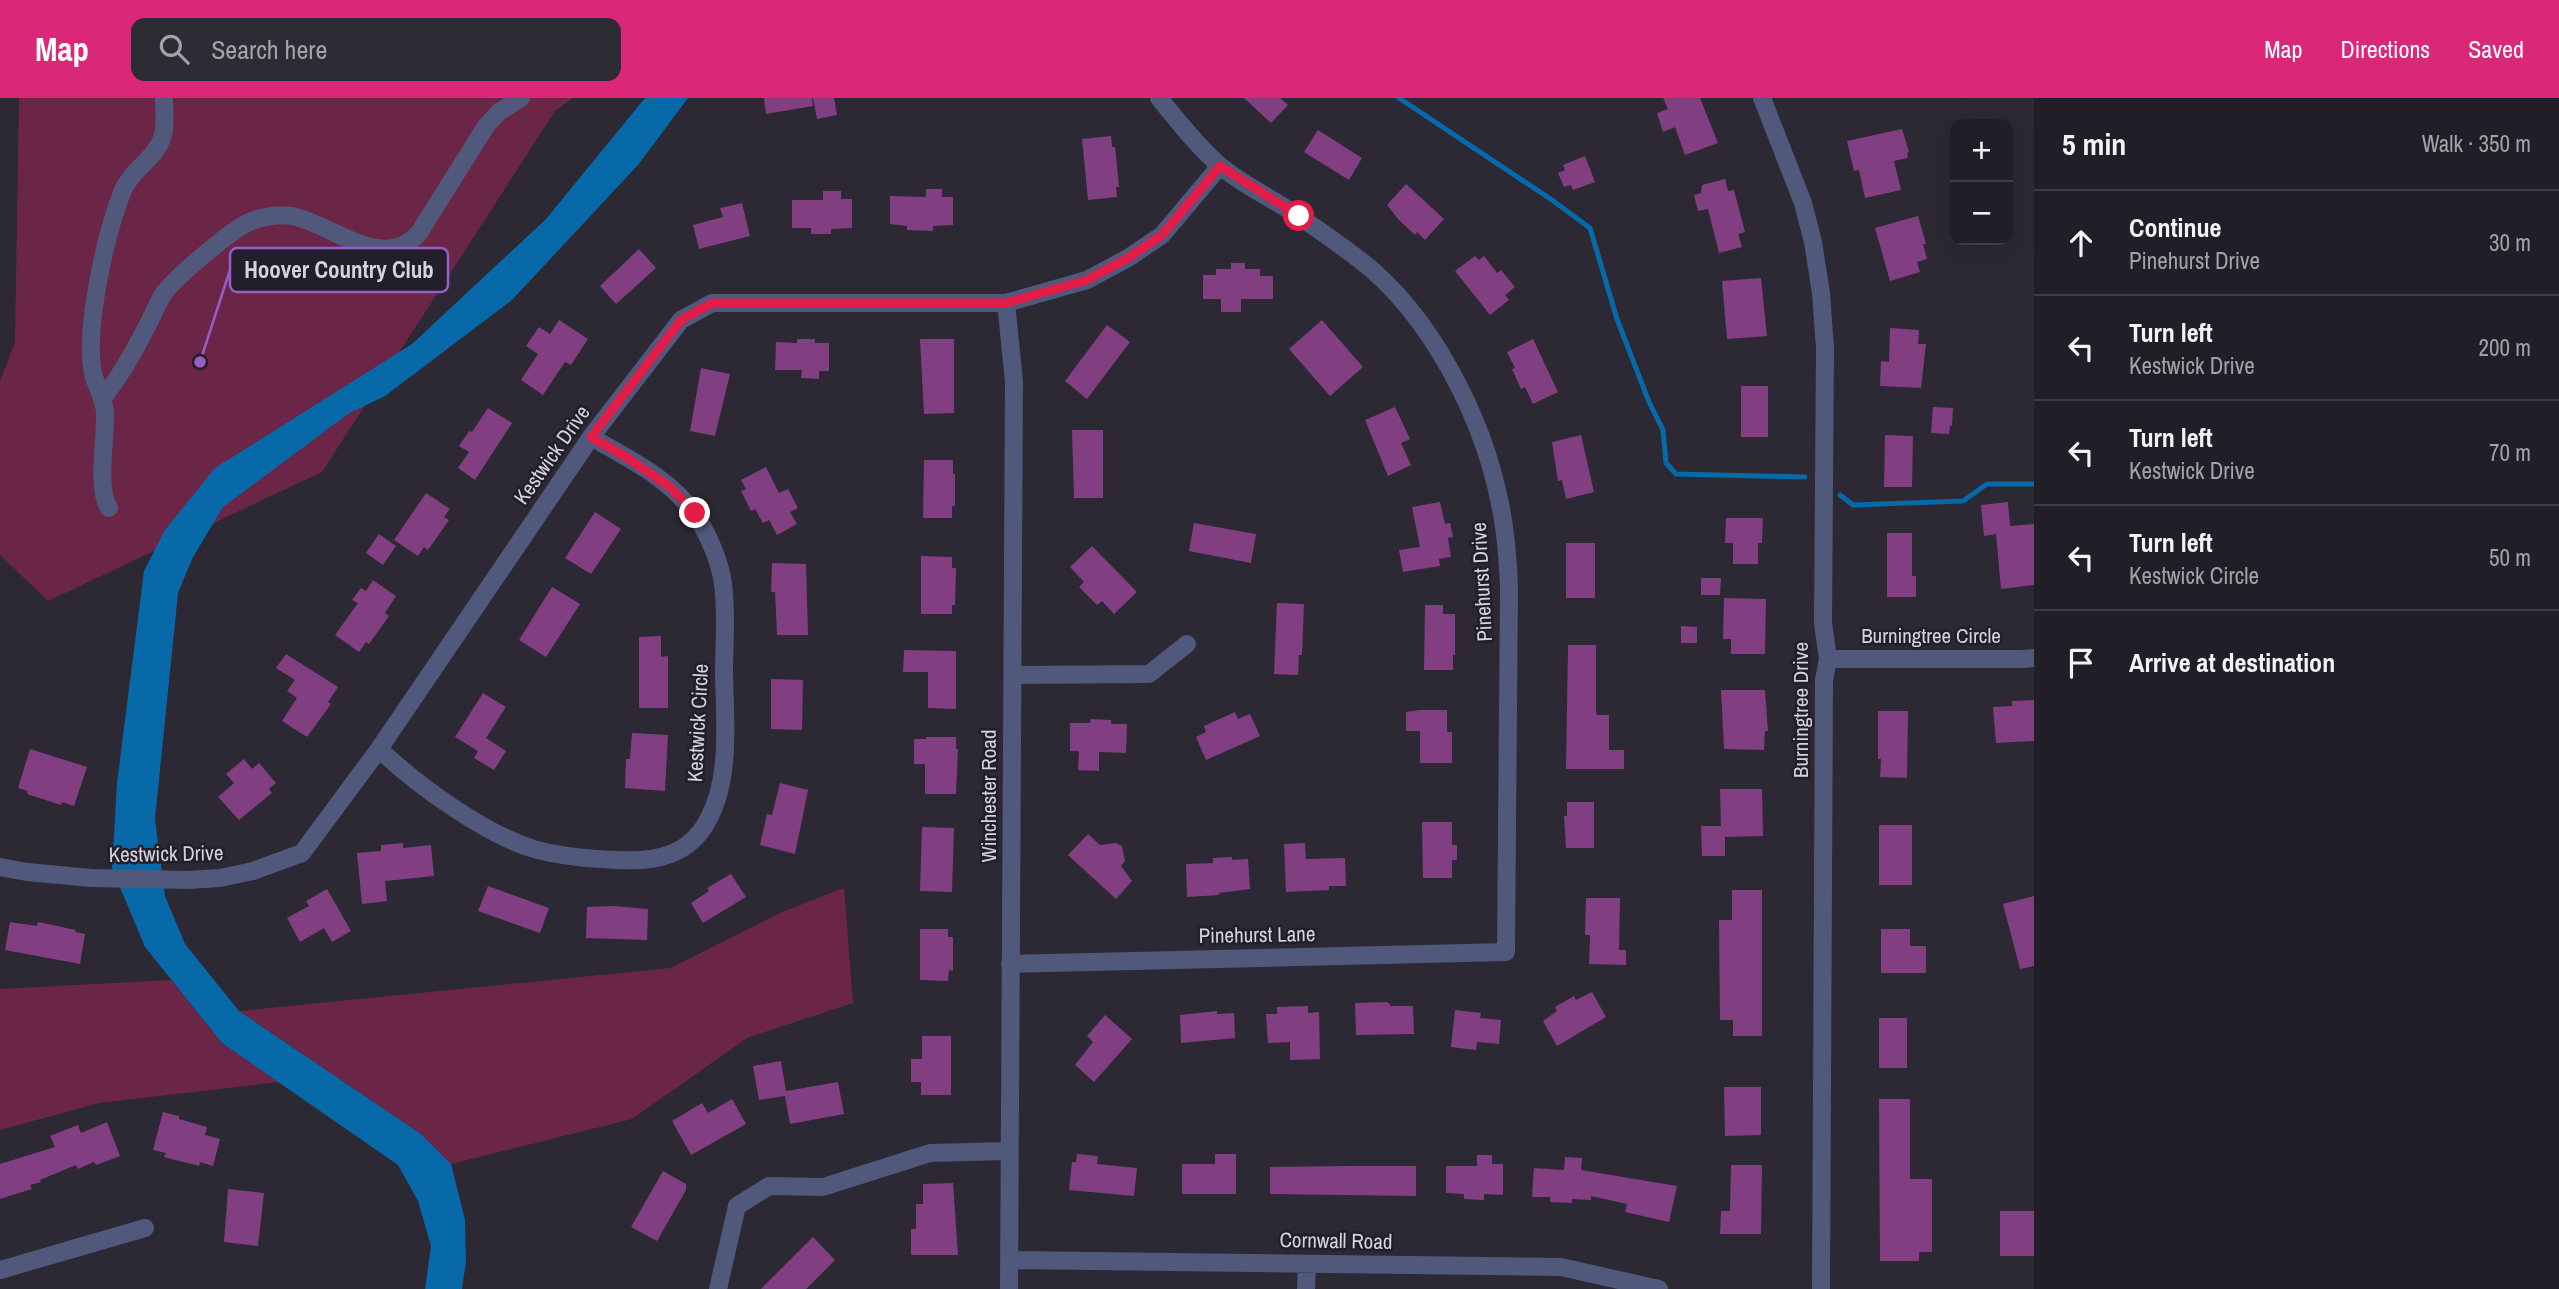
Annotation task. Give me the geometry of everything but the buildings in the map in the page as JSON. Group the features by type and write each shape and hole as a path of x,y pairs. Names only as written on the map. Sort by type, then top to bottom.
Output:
{"street":[{"path":"109,508 103,493 105,411 93,372 92,330 103,258 123,189 142,163 155,152 163,135 164,98"},
{"path":"102,399 116,382 163,294 246,223 266,217 293,216 359,244 384,248 405,246 419,233 486,126 499,112 521,98"},
{"name":"Pinehurst Drive","path":"1159,98 1220,166 1299,216 1362,261 1387,285 1415,318 1447,365 1471,412 1487,455 1500,503 1509,588 1506,952"},
{"name":"Burningtree Drive","path":"1762,98 1803,203 1813,242 1821,293 1825,348 1823,623 1828,659 1824,680 1821,1289"},
{"name":"Kestwick Drive","path":"0,867 91,878 189,880 220,878 253,871 302,853 379,749 591,437 681,320 712,303 1006,303 1087,280 1128,258 1162,235 1220,166"},
{"name":"Winchester Road","path":"1006,303 1014,381 1009,1289"},
{"name":"Kestwick Circle","path":"379,749 402,771 502,835 534,849 572,858 645,862 681,849 694,840 707,822 715,805 725,738 723,583 705,530 695,513 670,487 591,437"},
{"path":"1013,675 1149,674 1187,644"},
{"name":"Burningtree Circle","path":"1828,659 2034,657"},
{"name":"Pinehurst Lane","path":"1010,964 1506,952"},
{"path":"718,1289 737,1206 769,1186 823,1187 930,1153 1009,1151"},
{"path":"0,1270 145,1228"},
{"name":"Cornwall Road","path":"1009,1260 1561,1267 1659,1289"},
{"path":"1306,1289 1307,1264"}],"shaded area":[{"path":"19,98 573,98 555,111 322,472 48,601 0,555 0,381 15,342"},
{"path":"844,888 853,1003 747,1038 632,1119 451,1164 421,1134 239,1011 671,968 782,912"},
{"path":"171,980 222,1043 279,1082 99,1103 0,1130 0,989"}],"water":[{"path":"645,98 688,98 638,165 512,300 385,396 348,414 223,507 192,559 178,593 155,819 165,896 185,944 239,1011 421,1134 451,1164 465,1220 466,1262 462,1289 425,1289 431,1246 418,1201 398,1165 222,1043 145,947 112,868 117,783 144,571 165,530 215,468 412,344 546,219"}],"waterway":[{"path":"1399,98 1590,228 1617,319 1649,402 1663,430 1666,463 1676,474 1805,477"},
{"path":"1840,495 1853,505 1963,501 1987,484 2034,484"}],"place":[{"name":"Hoover Country Club","path":"200,362"}],"route":[{"path":"695,513 670,487 591,437 681,320 712,303 1006,303 1087,280 1128,258 1162,235 1220,166 1299,216"}]}
